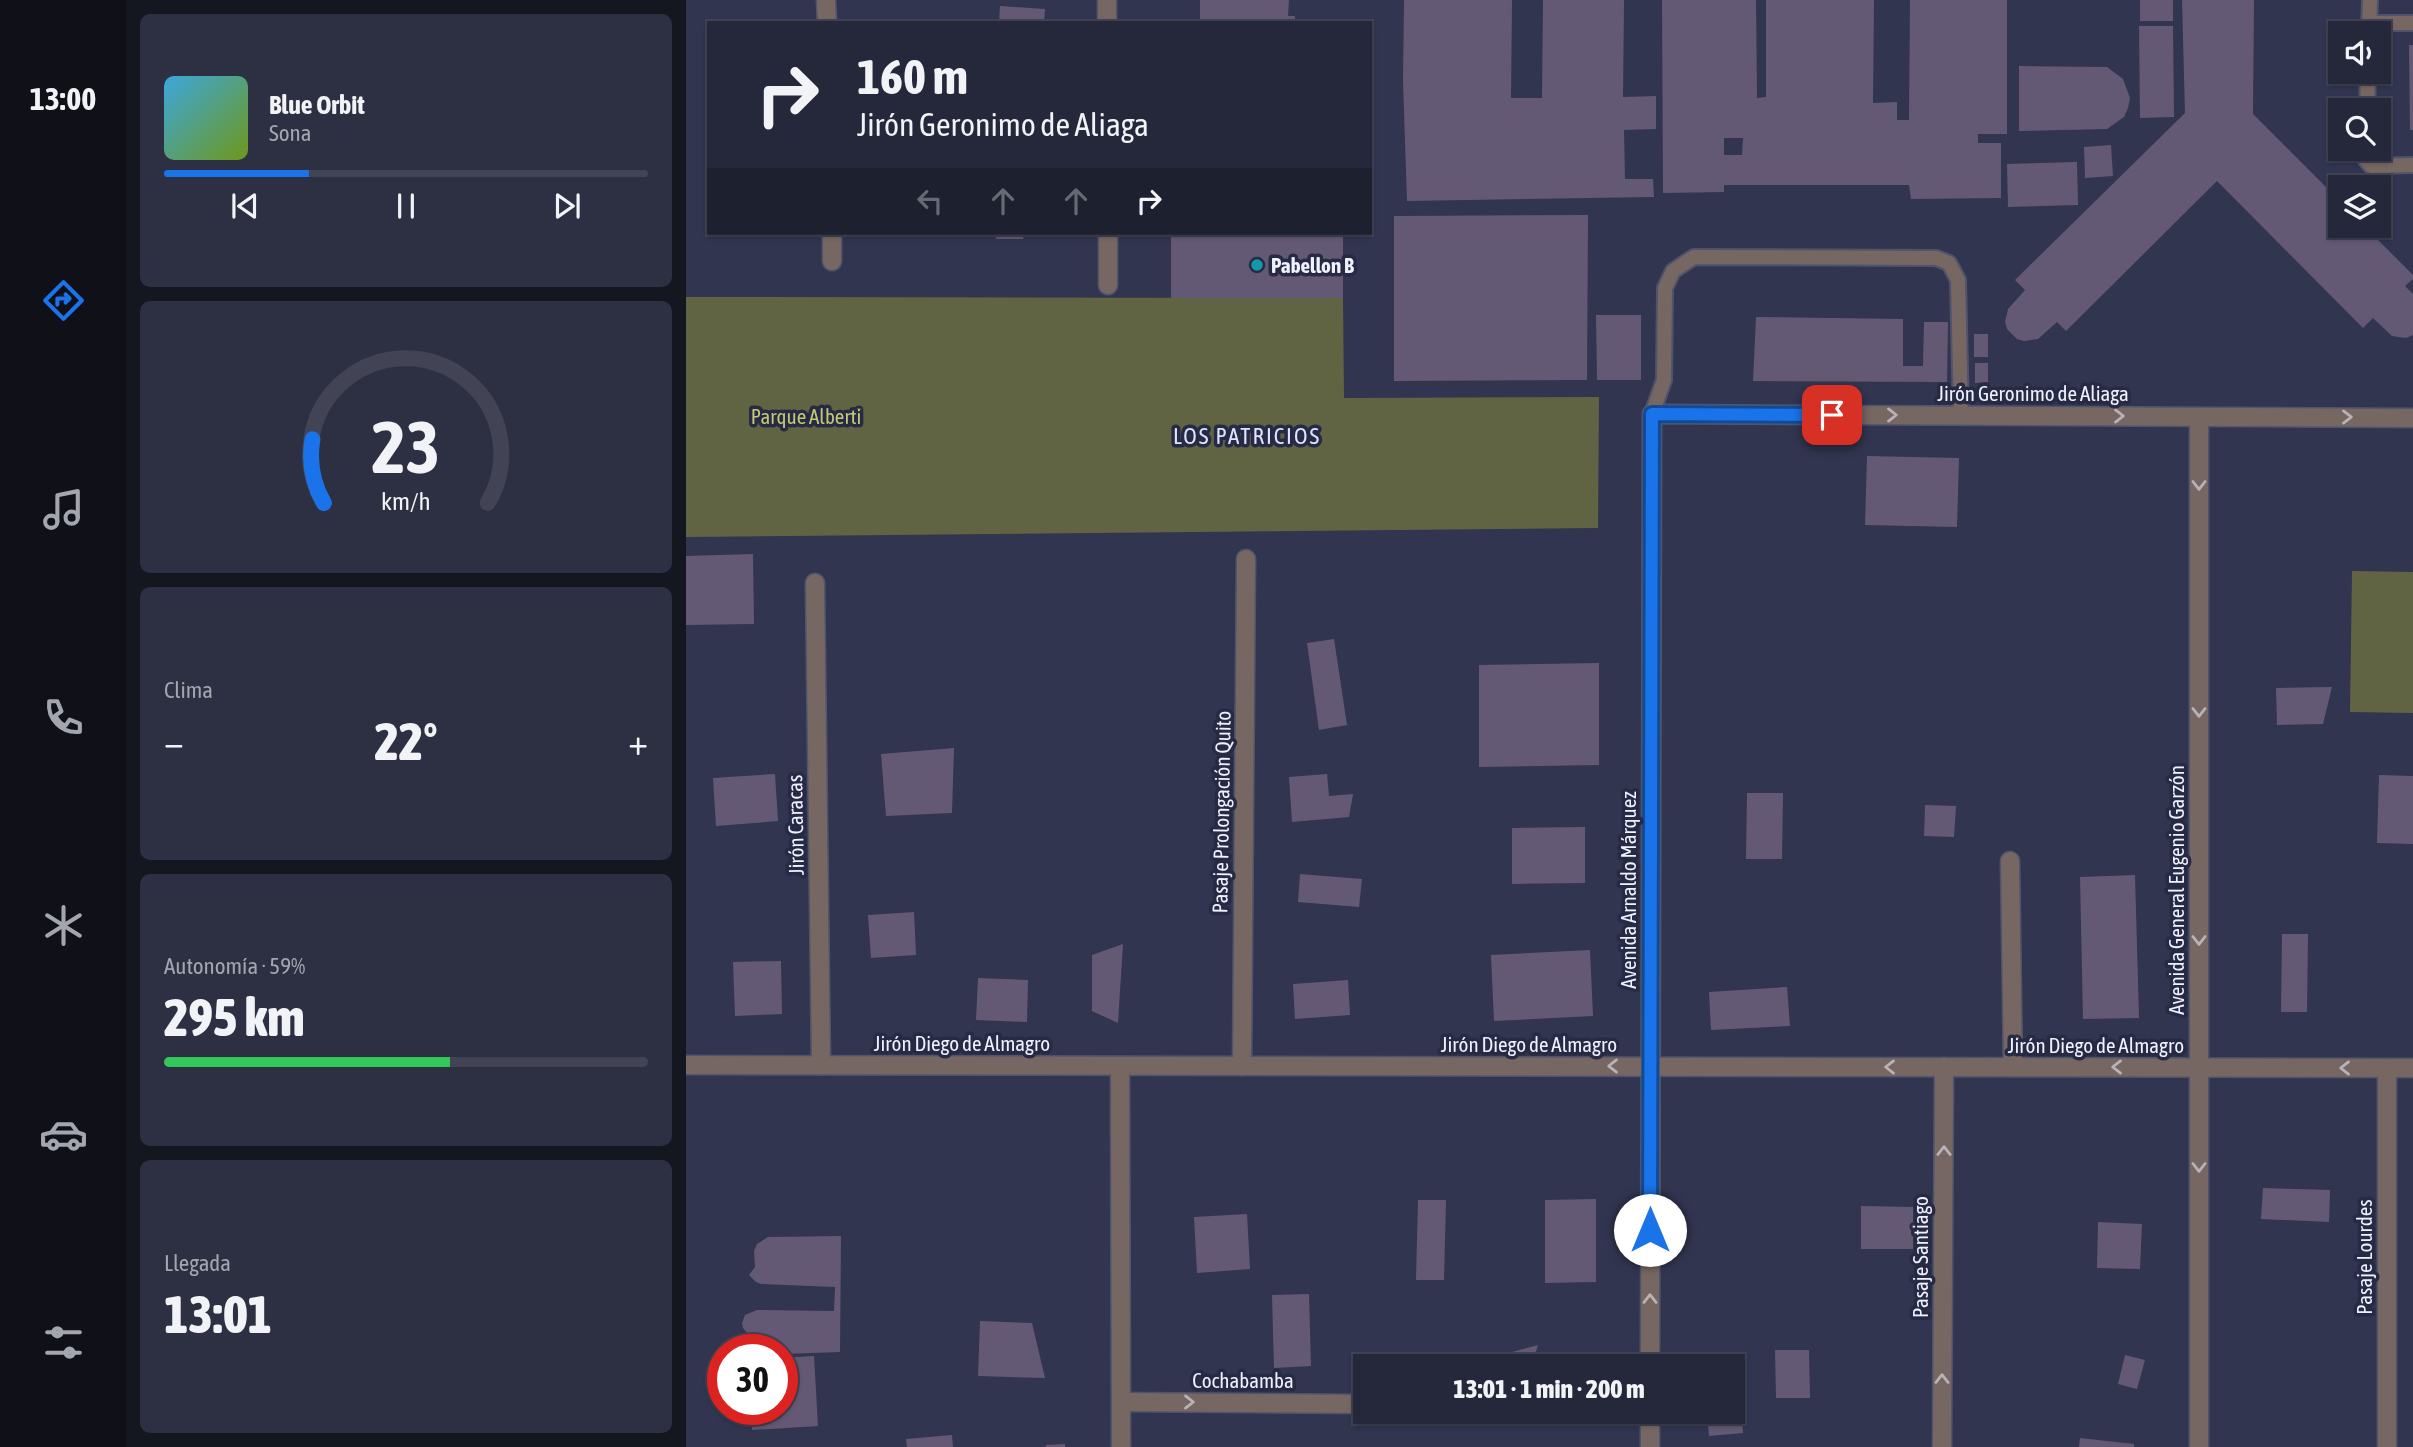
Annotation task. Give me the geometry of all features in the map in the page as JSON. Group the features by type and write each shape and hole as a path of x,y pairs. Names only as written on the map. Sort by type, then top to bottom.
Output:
{"street":[{"path":"826,0 827,21"},
{"path":"1107,0 1107,21"},
{"path":"832,235 832,261"},
{"path":"1108,235 1108,285"},
{"name":"Jirón Geronimo de Aliaga","path":"1652,414 2413,418"},
{"name":"Avenida Arnaldo Márquez","path":"1650,1354 1652,414"},
{"name":"Avenida General Eugenio Garzón","path":"2199,416 2199,1447"},
{"name":"Pasaje Prolongación Quito","path":"1242,1066 1247,559"},
{"name":"Jirón Caracas","path":"814,583 821,1065"},
{"path":"2010,861 2013,1067"},
{"name":"Jirón Diego de Almagro","path":"686,1065 2413,1068"},
{"path":"1120,1066 1121,1447"},
{"name":"Pasaje Santiago","path":"1942,1447 1944,1067"},
{"name":"Pasaje Lourdes","path":"2387,1068 2387,1447"},
{"name":"Cochabamba","path":"1121,1402 1353,1404"},
{"path":"1650,1424 1650,1447"}],"lane":[{"path":"2369,21 2370,0"},
{"path":"2391,26 2413,23"},
{"path":"2367,161 2371,166 2413,165"},
{"path":"1652,414 1664,380 1665,288 1673,271 1694,257 1936,258 1950,263 1958,280 1961,416"}],"green space":[{"name":"Parque Alberti","path":"686,297 1343,298 1344,398 1599,397 1598,528 686,537"},
{"path":"2352,571 2413,572 2413,713 2350,712"}],"building":[{"path":"1200,0 1289,0 1288,16 1295,16 1295,21 1200,21"},
{"path":"1404,0 1512,0 1511,98 1542,98 1543,0 1624,0 1623,97 1656,96 1656,129 1624,130 1625,179 1653,179 1654,197 1407,201 1403,81"},
{"path":"1662,0 1756,0 1757,98 1766,97 1766,0 1874,0 1873,103 1897,102 1897,120 1909,120 1910,0 2007,0 2007,134 1978,134 1978,143 2001,143 2001,198 1911,199 1909,185 1724,185 1724,192 1663,193","holes":["1724,138 1743,138 1742,155 1724,155"]},
{"path":"2140,0 2173,0 2173,21 2140,21"},
{"path":"2182,0 2254,0 2253,114 2328,189 2328,238 2376,238 2413,275 2413,279 2405,286 2413,294 2413,335 2406,338 2392,336 2373,318 2363,328 2217,181 2066,331 2057,322 2038,339 2017,339 2007,329 2005,322 2008,309 2025,290 2015,280 2185,113"},
{"path":"1000,6 1045,9 1044,21 999,21"},
{"path":"2139,26 2173,26 2174,117 2140,118"},
{"path":"2409,45 2413,45 2413,130 2410,130"},
{"path":"2019,66 2107,67 2123,79 2130,98 2128,108 2124,117 2107,129 2019,131"},
{"path":"2111,145 2113,176 2085,178 2084,147"},
{"path":"2077,162 2078,205 2008,207 2007,164"},
{"path":"1588,215 1587,380 1394,381 1394,216"},
{"path":"996,235 1024,235 1023,239 996,239"},
{"name":"Pabellon B","path":"1171,235 1343,235 1343,298 1171,298"},
{"path":"1596,315 1641,315 1641,380 1597,380"},
{"path":"1756,317 1903,319 1903,366 1923,366 1924,322 1948,322 1947,382 1753,381"},
{"path":"1974,334 1988,334 1988,357 1974,357"},
{"path":"1975,363 1988,363 1988,382 1975,383"},
{"path":"1867,456 1959,458 1957,527 1865,525"},
{"path":"753,554 754,624 686,625 686,556"},
{"path":"1334,639 1347,725 1319,730 1307,643"},
{"path":"1599,663 1599,765 1479,767 1479,665"},
{"path":"2332,687 2323,724 2277,725 2276,688"},
{"path":"954,748 952,813 886,816 881,754"},
{"path":"775,774 778,821 716,826 713,778"},
{"path":"1327,774 1329,796 1353,794 1349,817 1292,822 1289,777"},
{"path":"2379,775 2413,776 2413,844 2377,843"},
{"path":"1747,793 1783,793 1782,859 1746,859"},
{"path":"1925,805 1956,806 1954,837 1924,836"},
{"path":"1585,827 1585,883 1512,884 1512,828"},
{"path":"1300,874 1362,879 1359,907 1298,902"},
{"path":"2135,875 2139,1018 2083,1019 2080,877"},
{"path":"914,912 916,955 871,958 868,915"},
{"path":"2282,934 2308,934 2307,1012 2281,1012"},
{"path":"1123,944 1118,1023 1092,1011 1092,955"},
{"path":"1590,950 1593,1016 1494,1021 1491,955"},
{"path":"781,961 782,1014 735,1016 733,962"},
{"path":"978,978 1028,980 1027,1022 976,1020"},
{"path":"1348,980 1350,1015 1295,1019 1293,984"},
{"path":"1787,987 1790,1026 1711,1030 1709,992"},
{"path":"2263,1188 2330,1190 2329,1222 2261,1219"},
{"path":"1596,1199 1596,1282 1545,1283 1545,1200"},
{"path":"1418,1200 1446,1200 1444,1280 1416,1280"},
{"path":"1861,1206 1913,1207 1913,1249 1861,1249"},
{"path":"1247,1214 1250,1269 1197,1273 1194,1217"},
{"path":"2098,1222 2142,1224 2140,1269 2097,1268"},
{"path":"841,1236 840,1352 798,1353 798,1334 748,1334 743,1328 745,1315 757,1310 834,1311 835,1287 761,1284 749,1275 755,1267 754,1251 757,1244 768,1237"},
{"path":"1309,1294 1311,1366 1274,1368 1272,1295"},
{"path":"980,1321 1032,1323 1045,1378 978,1376"},
{"path":"1538,1345 1535,1354 1512,1352"},
{"path":"1775,1350 1809,1350 1810,1398 1776,1398"},
{"path":"2125,1355 2145,1360 2137,1389 2118,1384"},
{"path":"814,1356 818,1426 752,1430 752,1425 798,1425 798,1357"},
{"path":"1708,1424 1742,1424 1743,1433 1709,1436"},
{"path":"952,1435 953,1447 907,1447 906,1439"},
{"path":"2080,1438 2134,1444 2134,1447 2079,1447"},
{"path":"1065,1444 1065,1447 1046,1447 1046,1445"}],"place":[{"name":"Pabellon B","path":"1257,265"}],"district":[{"name":"LOS PATRICIOS","path":"1247,436"}],"route":[{"path":"1650,1230 1652,414 1832,415"}]}
